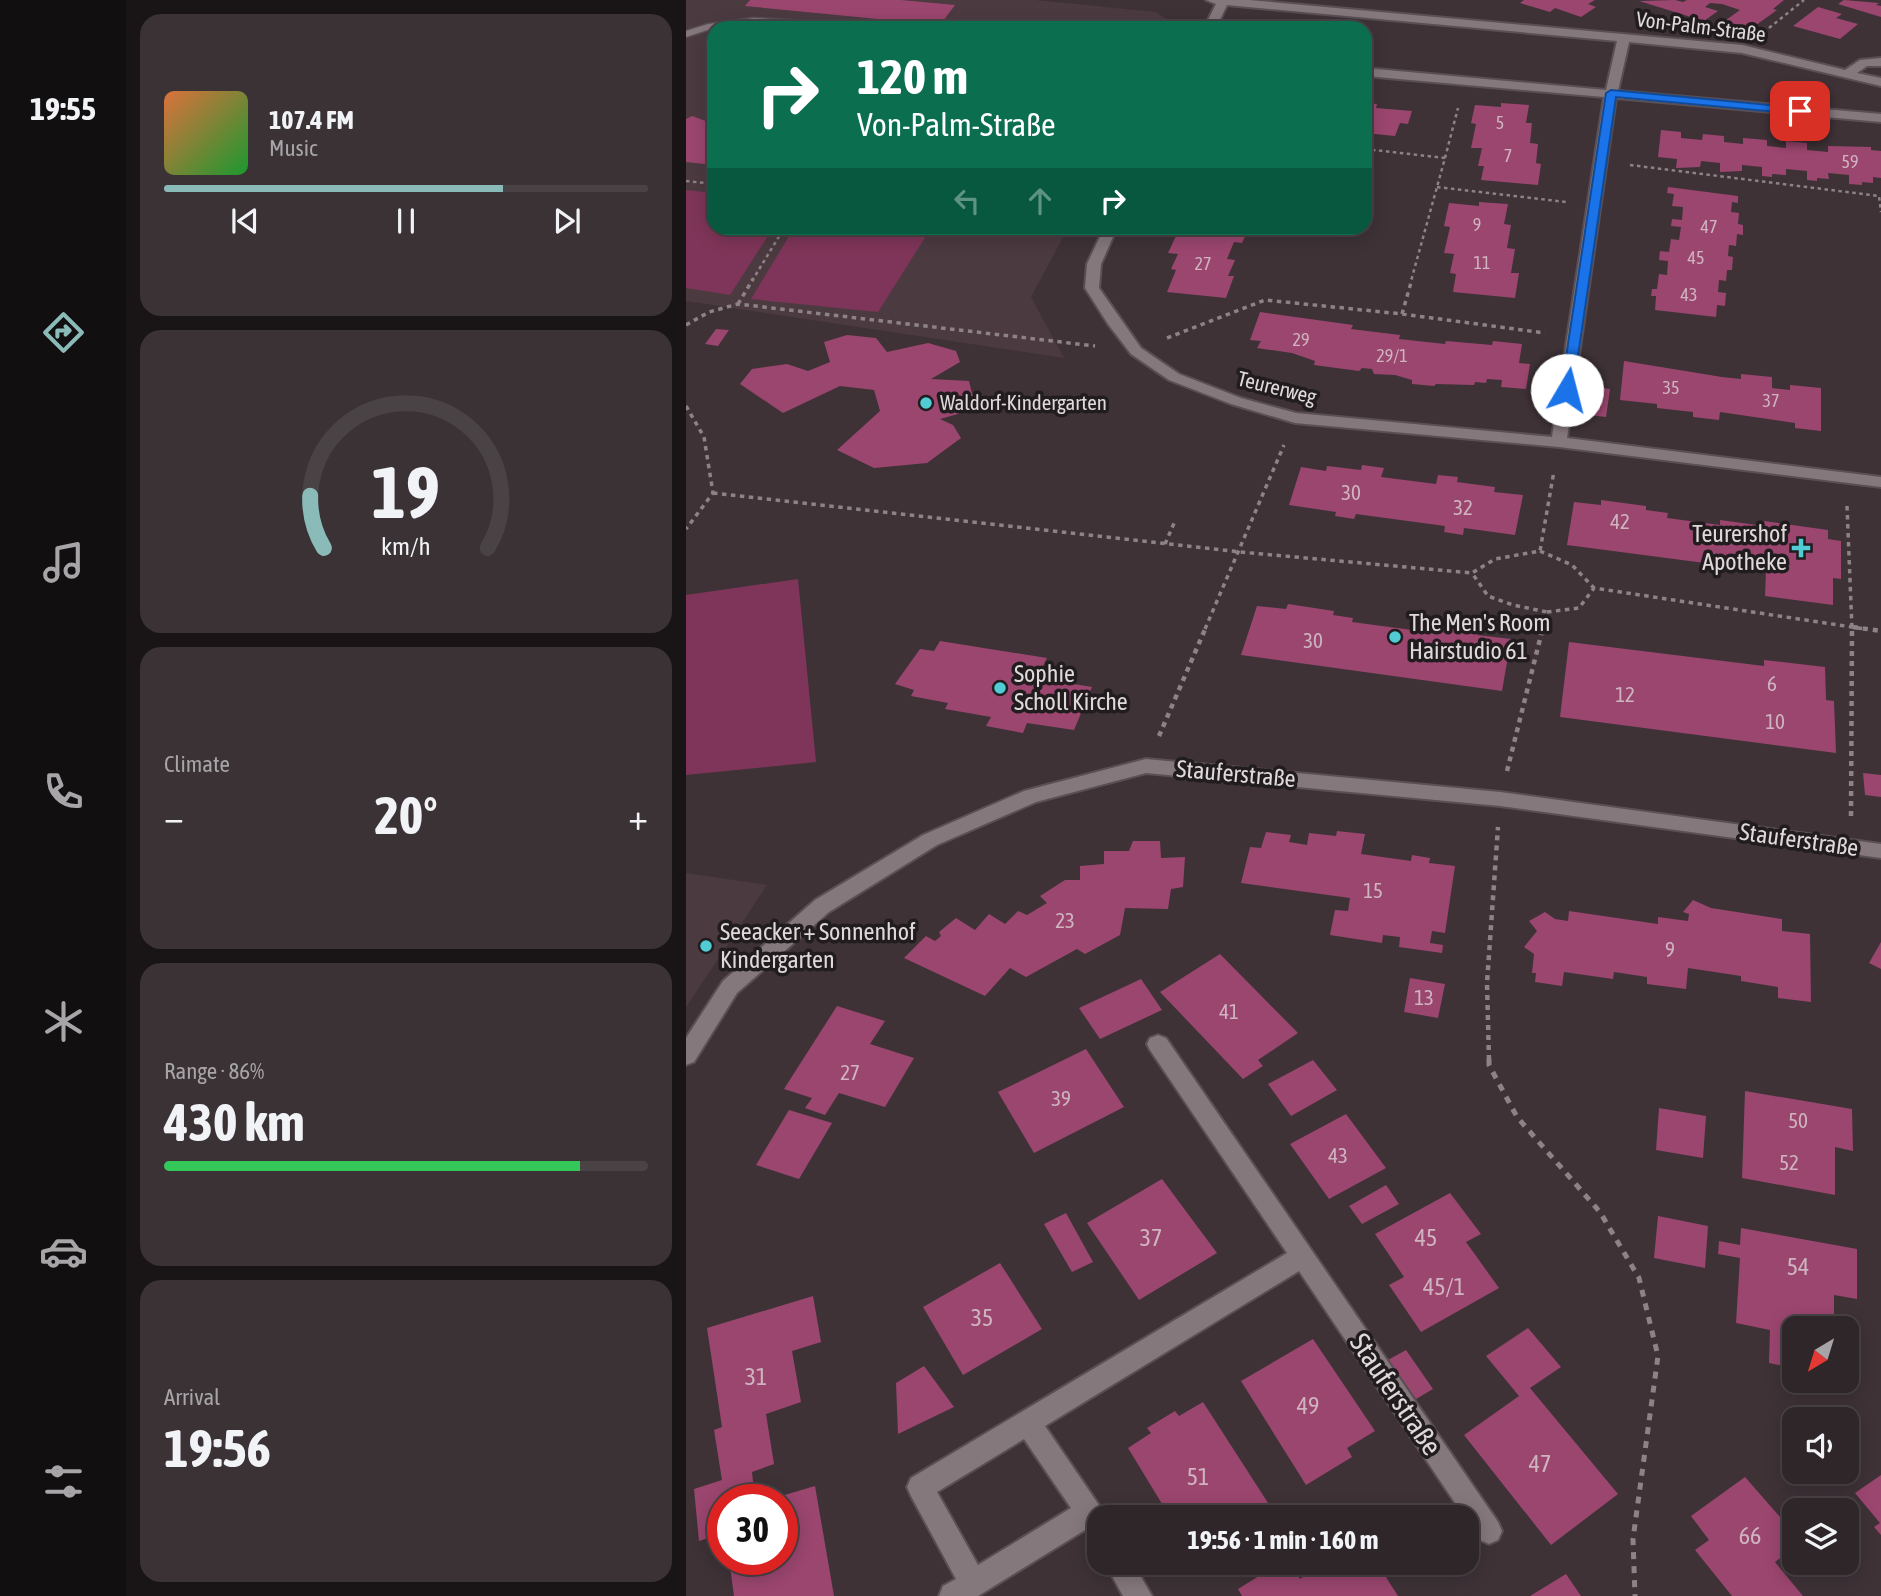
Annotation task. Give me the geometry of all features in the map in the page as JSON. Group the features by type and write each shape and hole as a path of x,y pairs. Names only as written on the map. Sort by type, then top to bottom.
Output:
{"street":[{"name":"Von-Palm-Straße","path":"1212,0 1742,49 1881,82"},
{"path":"1214,21 1224,0"},
{"path":"1559,442 1611,93 1624,37"},
{"path":"1848,73 1864,63 1881,62"},
{"path":"1372,73 1881,118"},
{"name":"Teurerweg","path":"1107,235 1094,264 1092,288 1136,351 1174,377 1236,401 1295,418 1559,442 1881,482"},
{"name":"Stauferstraße","path":"686,1056 730,987 822,906 930,840 1031,796 1146,766 1500,799 1881,851"},
{"name":"Stauferstraße","path":"1158,1044 1489,1531"},
{"path":"1087,1524 963,1590 920,1487 1303,1256"},
{"path":"1027,1422 1087,1510"},
{"path":"1125,1575 1138,1596"}],"lane":[{"path":"686,34 707,28"}],"path":[{"path":"1742,49 1804,0"},
{"path":"1402,314 1465,80"},
{"path":"1372,150 1445,158"},
{"path":"1601,161 1879,196 1881,212"},
{"path":"686,181 707,183"},
{"path":"1437,187 1594,205"},
{"path":"738,304 780,235"},
{"path":"686,325 709,312 738,304 1136,351 1265,300 1402,314 1575,337"},
{"path":"686,406 704,437 713,493 686,529"},
{"path":"1146,766 1240,552 1295,418"},
{"path":"1540,551 1559,442"},
{"path":"1843,478 1847,506 1852,626 1850,847"},
{"path":"713,493 1240,552 1472,573 1486,561 1513,553 1540,551 1572,565 1594,588 1881,631"},
{"path":"1165,544 1175,522"},
{"path":"1472,573 1488,596 1513,605 1547,611 1579,608 1594,588"},
{"path":"1547,611 1500,799 1487,983 1489,1065 1517,1117 1600,1212 1639,1278 1658,1356 1633,1539 1635,1596"}],"shaded area":[{"path":"686,0 1035,0 1156,12 1169,21 707,21 707,235 1064,235 1031,297 1064,358 686,301"},
{"path":"686,190 707,192 707,235 769,235 730,295 686,288"},
{"path":"790,235 927,235 878,312 751,299"},
{"path":"798,579 816,762 686,775 686,595"},
{"name":"Seeacker + Sonnenhof Kindergarten","path":"686,873 767,885 686,1007"}],"building":[{"path":"750,0 901,0 955,5 943,21 899,21 745,6"},
{"path":"1524,0 1595,0 1588,4 1596,7 1581,17 1555,8 1550,12 1520,3"},
{"path":"1784,0 1773,9 1777,10 1745,33 1719,25 1740,10 1722,4 1710,3 1705,7 1718,11 1704,21 1639,1"},
{"path":"1844,0 1879,3 1876,5 1881,6 1881,17 1838,4"},
{"path":"1818,7 1842,14 1836,18 1858,24 1840,39 1793,26"},
{"path":"1501,103 1529,105 1526,123 1532,123 1530,143 1538,144 1536,163 1541,164 1538,185 1481,180 1484,166 1478,166 1482,148 1471,148 1476,124 1471,123 1475,105 1501,107"},
{"path":"1372,104 1377,104 1376,108 1412,111 1408,124 1400,123 1395,136 1372,134"},
{"path":"692,116 707,121 707,164 686,162 686,119"},
{"path":"1661,130 1681,132 1681,138 1702,140 1703,134 1724,136 1724,142 1743,144 1743,138 1767,140 1767,146 1786,148 1786,141 1807,143 1807,150 1828,152 1828,146 1871,147 1871,150 1881,151 1881,178 1873,177 1873,183 1849,184 1849,175 1828,173 1829,179 1817,178 1817,181 1807,180 1807,171 1786,169 1786,175 1772,174 1772,177 1762,176 1762,167 1742,165 1742,171 1720,172 1720,163 1701,161 1700,167 1676,168 1677,159 1658,157"},
{"path":"1668,187 1738,196 1738,203 1732,202 1731,212 1739,213 1738,224 1743,225 1743,235 1737,234 1736,246 1729,245 1728,256 1733,257 1732,270 1727,270 1726,281 1719,280 1718,292 1726,293 1725,306 1717,305 1716,317 1655,310 1656,296 1651,296 1652,289 1657,289 1659,274 1667,275 1668,261 1659,260 1660,251 1669,252 1671,239 1679,240 1681,227 1671,226 1672,219 1682,220 1683,207 1672,206 1674,194 1667,193"},
{"path":"1479,202 1508,204 1504,224 1511,225 1507,248 1515,249 1511,273 1519,273 1515,298 1453,292 1456,274 1450,273 1454,254 1444,253 1450,227 1444,226 1449,203 1479,206"},
{"path":"1246,235 1242,243 1234,242 1227,259 1235,260 1228,276 1234,276 1226,298 1167,292 1176,270 1171,269 1178,254 1168,253 1176,236"},
{"path":"1260,312 1353,325 1351,329 1400,335 1399,339 1445,344 1446,341 1492,345 1493,341 1522,344 1519,363 1530,364 1526,389 1501,387 1502,380 1487,379 1486,383 1475,382 1474,385 1412,384 1412,380 1395,375 1374,374 1372,369 1362,368 1359,371 1314,365 1315,361 1292,353 1257,348 1261,341 1250,340"},
{"path":"716,329 729,330 718,346 705,344"},
{"name":"Waldorf-Kindergarten","path":"847,335 876,338 887,352 928,343 956,351 960,362 931,379 969,381 975,405 940,419 953,425 961,438 927,463 874,468 837,450 880,411 874,390 840,386 783,413 740,384 752,369 787,364 808,371 830,362 824,342"},
{"path":"1624,361 1722,377 1741,379 1741,374 1772,377 1772,388 1790,390 1790,385 1821,388 1821,431 1795,428 1795,423 1720,412 1719,420 1693,417 1693,412 1620,400"},
{"path":"1594,387 1610,389 1606,417 1589,415"},
{"path":"1362,465 1384,468 1381,477 1436,484 1438,475 1458,477 1457,482 1495,487 1494,492 1523,495 1515,535 1464,528 1463,535 1444,532 1445,526 1356,514 1354,519 1335,516 1336,512 1289,505 1301,467 1326,471 1327,466 1361,470"},
{"path":"1601,500 1646,506 1646,510 1668,513 1667,518 1720,525 1720,520 1764,526 1764,521 1828,530 1828,539 1841,541 1841,579 1833,578 1833,605 1765,596 1766,571 1567,545 1574,502 1601,505"},
{"path":"1288,604 1334,611 1333,615 1353,618 1352,622 1412,630 1413,626 1432,629 1433,623 1478,629 1477,635 1511,639 1502,691 1241,655 1257,606 1286,609"},
{"name":"Sophie Scholl Kirche","path":"940,641 1047,658 1037,678 1092,687 1074,730 1027,723 1023,733 986,726 991,717 945,709 948,703 911,696 914,690 895,684 920,649 934,651"},
{"path":"1569,642 1764,666 1764,660 1825,667 1826,700 1834,701 1836,753 1560,717"},
{"path":"1863,773 1881,775 1881,797 1865,795"},
{"path":"1337,831 1365,834 1361,854 1411,861 1412,855 1430,858 1429,863 1455,866 1445,933 1432,931 1430,943 1443,945 1442,953 1399,947 1400,937 1383,935 1382,943 1330,935 1335,910 1348,911 1350,898 1241,883 1250,847 1261,848 1266,832 1291,835 1289,842 1307,845 1309,833 1336,836"},
{"path":"1133,841 1160,841 1161,858 1185,857 1183,887 1171,889 1168,909 1125,908 1120,935 1085,954 1077,949 1026,977 1010,968 985,996 904,958 926,936 935,941 941,936 939,932 956,918 975,930 989,914 1005,924 1018,911 1027,915 1047,903 1040,896 1065,880 1080,880 1080,866 1104,864 1104,851 1129,851"},
{"path":"1693,900 1711,908 1782,919 1782,931 1810,934 1811,1002 1778,998 1778,987 1741,981 1741,976 1688,968 1686,989 1647,984 1647,977 1614,972 1613,979 1564,972 1562,986 1535,982 1536,973 1532,973 1534,954 1524,947 1537,931 1529,921 1545,912 1555,919 1568,921 1569,911 1658,924 1658,917 1688,921 1689,914 1683,912"},
{"path":"1881,942 1881,969 1869,963"},
{"path":"1220,954 1298,1033 1258,1060 1263,1066 1243,1079 1160,992"},
{"path":"1410,978 1445,984 1438,1018 1404,1012"},
{"path":"1141,979 1162,1010 1100,1039 1079,1008"},
{"path":"837,1006 885,1021 870,1044 914,1058 885,1107 839,1093 825,1115 805,1108 812,1098 784,1089"},
{"path":"1086,1049 1124,1107 1034,1153 998,1092"},
{"path":"1313,1060 1337,1090 1291,1116 1268,1084"},
{"path":"1745,1091 1852,1109 1853,1151 1835,1147 1835,1195 1742,1178"},
{"path":"1659,1108 1706,1116 1703,1158 1656,1150"},
{"path":"789,1110 832,1123 799,1179 756,1165"},
{"path":"1346,1114 1386,1168 1329,1199 1290,1144"},
{"path":"1162,1179 1217,1253 1139,1300 1087,1223"},
{"path":"1386,1185 1399,1204 1362,1224 1349,1206"},
{"path":"1450,1193 1481,1234 1466,1242 1499,1288 1421,1332 1389,1285 1404,1277 1375,1234"},
{"path":"1066,1213 1093,1262 1072,1272 1044,1224"},
{"path":"1658,1216 1708,1226 1705,1268 1654,1258"},
{"path":"1741,1228 1857,1249 1857,1299 1834,1295 1834,1316 1782,1316 1782,1366 1769,1363 1770,1330 1736,1323 1740,1258 1718,1254 1719,1241 1740,1245"},
{"path":"1000,1263 1042,1329 963,1375 923,1307"},
{"path":"813,1296 821,1342 792,1351 801,1402 766,1414 774,1464 752,1472 753,1484 710,1484 722,1480 714,1430 722,1427 707,1328"},
{"path":"1528,1328 1561,1367 1530,1388 1618,1494 1551,1545 1464,1435 1519,1396 1486,1356"},
{"path":"1313,1339 1375,1431 1347,1448 1352,1457 1306,1485 1241,1381"},
{"path":"1406,1350 1433,1389 1416,1399 1388,1360"},
{"path":"924,1366 954,1407 898,1434 896,1383"},
{"path":"1203,1402 1269,1505 1163,1505 1128,1448 1151,1433 1147,1428 1175,1411 1179,1416"},
{"path":"1881,1475 1881,1535 1874,1527 1880,1523 1855,1493"},
{"path":"1745,1477 1782,1519 1782,1557 1775,1562 1782,1570 1782,1575 1786,1575 1803,1596 1732,1596 1695,1550 1709,1540 1691,1516"},
{"path":"707,1485 707,1538 699,1541 694,1489"},
{"path":"815,1486 834,1596 734,1596 731,1575 798,1575 798,1491"},
{"path":"1566,1574 1581,1596 1530,1596"},
{"path":"1261,1575 1298,1575 1300,1579 1306,1575 1385,1575 1398,1596 1242,1596 1238,1589"}],"place":[{"name":"Waldorf-Kindergarten","path":"926,403"},
{"name":"Teurershof Apotheke","path":"1801,548"},
{"name":"The Men's Room Hairstudio 61","path":"1395,637"},
{"name":"Sophie Scholl Kirche","path":"1000,688"},
{"name":"Seeacker + Sonnenhof Kindergarten","path":"706,946"}],"route":[{"path":"1567,390 1611,93 1800,111"}]}
